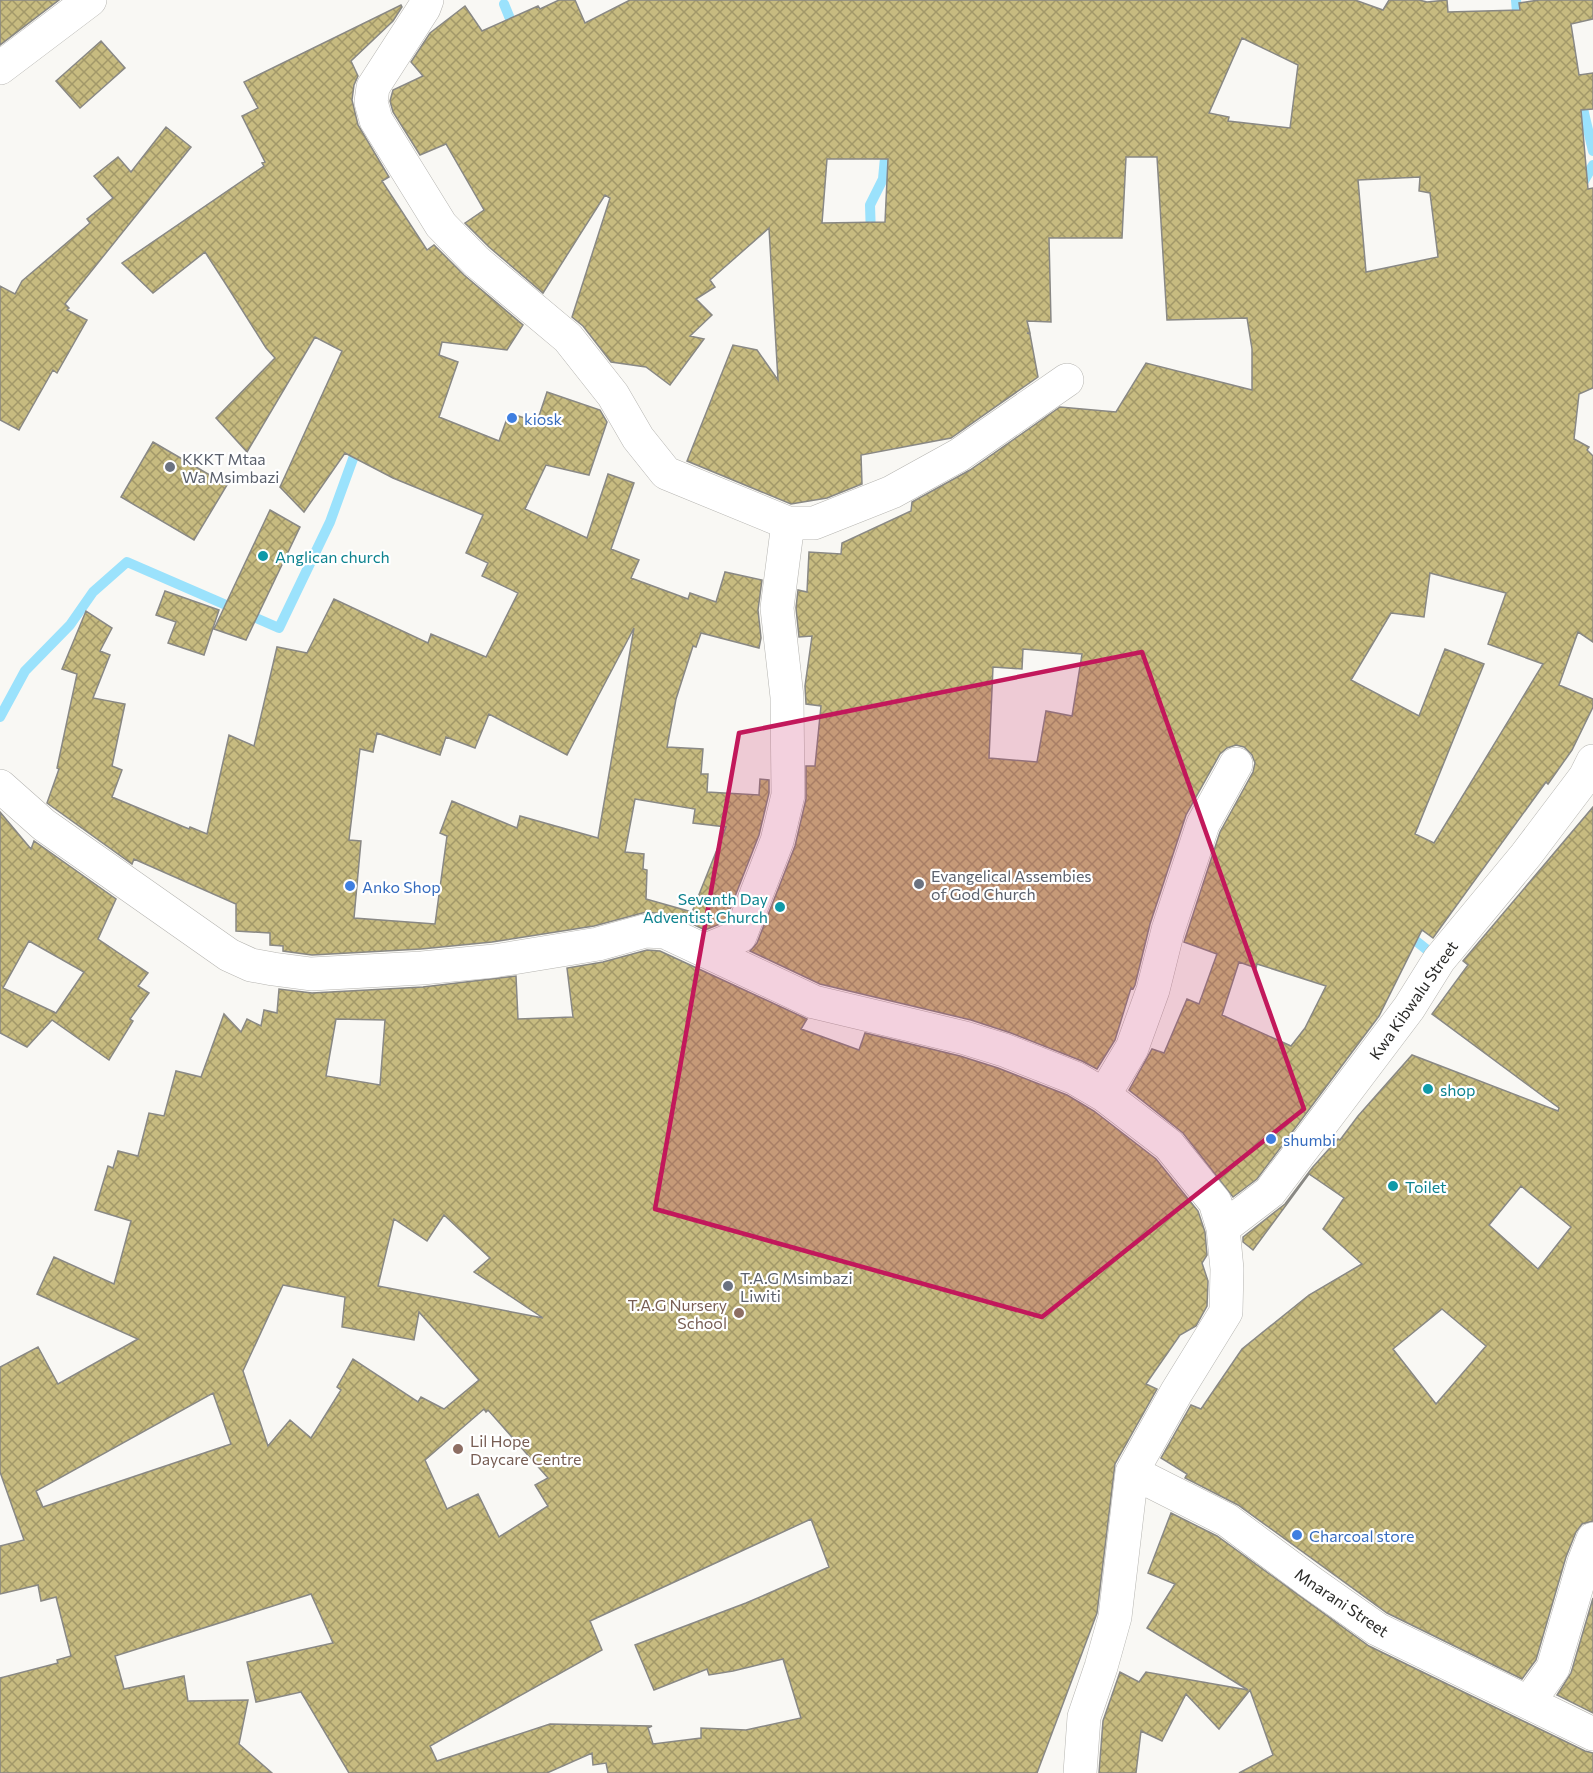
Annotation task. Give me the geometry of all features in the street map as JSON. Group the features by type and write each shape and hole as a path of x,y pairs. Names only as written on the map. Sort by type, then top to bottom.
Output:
{"street":[{"path":"0,68 90,0"},
{"path":"427,0 373,87 371,102 376,120 441,225 476,261 568,338 613,395 638,438 666,473 788,523 814,522 892,492 959,455 1067,380"},
{"path":"706,950 740,936 777,841 788,795 787,698 777,608 788,523"},
{"name":"Kwa Kibwalu Street","path":"1223,1228 1270,1192 1409,1008 1439,960 1526,855 1585,777 1593,760"},
{"path":"1104,1095 1132,1048 1153,990 1168,930 1203,824 1236,764"},
{"path":"0,786 44,825 183,925 229,955 251,964 311,974 422,968 495,961 598,944 645,931 665,932 814,1002 965,1038 1075,1078 1104,1095 1169,1145 1215,1202 1223,1228 1227,1269 1226,1312 1176,1393 1132,1472 1114,1617 1101,1667 1084,1717 1080,1773"},
{"name":"Mnarani Street","path":"1132,1472 1227,1520 1377,1629 1593,1734"},
{"path":"1529,1702 1553,1668 1577,1582 1593,1539"}],"highlighted area":[{"path":"1142,652 1304,1109 1042,1317 655,1209 739,733"}],"building":[{"path":"0,0 59,0 0,45"},
{"path":"559,0 575,0 585,23 630,0 1355,0 1383,10 1389,0 1427,2 1447,0 1448,12 1520,10 1519,3 1539,0 1593,0 1593,19 1571,24 1579,75 1593,73 1593,109 1581,110 1588,189 1593,188 1593,388 1579,394 1574,439 1589,447 1587,450 1593,456 1593,642 1578,632 1559,685 1593,699 1593,707 1572,750 1548,784 1546,782 1433,938 1422,930 1379,1016 1257,1179 1233,1197 1183,1133 1129,1090 1152,1049 1164,1053 1187,999 1199,1004 1217,954 1184,942 1220,832 1253,772 1255,763 1252,755 1244,747 1236,745 1220,754 1186,815 1150,924 1135,985 1133,989 1131,988 1115,1040 1097,1069 1011,1033 971,1020 820,984 750,951 757,943 795,846 806,799 806,766 815,766 821,706 806,704 805,686 812,636 799,637 796,608 798,590 807,592 809,552 841,554 842,543 911,511 912,502 970,470 1060,407 1116,412 1146,363 1252,390 1252,349 1247,318 1167,320 1157,157 1126,157 1122,238 1049,238 1051,322 1027,321 1030,333 1027,333 1030,334 1038,377 951,438 861,455 862,484 827,498 791,504 687,461 733,345 757,350 778,380 769,228 710,280 715,287 696,299 712,315 690,336 704,339 670,385 646,367 611,362 583,326 572,317 610,198 605,195 543,293 489,247 465,223 484,210 446,144 420,155 393,112 390,101 393,90 423,76 411,62 430,33 465,6 482,31 538,6 540,9","holes":["1242,38 1298,65 1290,128 1228,121 1229,117 1209,113","827,159 888,159 885,222 822,223","1420,177 1419,191 1430,193 1438,257 1366,272 1358,180","1430,573 1506,593 1488,644 1543,664 1434,843 1415,834 1484,664 1445,649 1419,716 1351,680 1391,613 1424,617","1023,649 1082,654 1072,716 1046,711 1037,762 989,758 993,667 1022,669","1239,962 1256,968 1257,964 1326,986 1305,1028 1291,1046 1222,1015"]},
{"path":"401,5 393,21 351,61 358,76 352,100 358,125 389,177 382,181 427,250 434,245 464,275 523,325 507,350 442,342 439,355 458,362 439,417 499,441 509,413 537,422 547,392 600,410 607,422 589,475 546,465 525,509 587,538 608,474 634,483 611,549 639,560 631,578 688,599 690,593 716,602 725,572 762,580 758,610 761,638 759,648 701,633 696,647 693,646 676,699 667,747 703,749 701,774 708,774 707,792 759,795 760,779 769,780 769,793 759,835 725,922 705,930 673,915 646,912 594,926 492,942 421,949 312,955 283,951 283,946 270,945 270,933 236,931 236,904 134,859 132,864 47,803 59,769 57,768 77,674 62,669 86,611 112,628 100,651 110,655 93,698 125,704 112,766 122,770 112,797 189,829 190,827 207,834 229,735 254,746 277,647 307,653 334,599 428,643 431,634 486,657 518,593 482,576 488,563 466,553 483,515 393,478 345,453 304,512 280,487 342,351 315,337 247,452 216,418 275,358 266,348 205,252 153,293 122,263 264,166 262,163 265,162 242,116 258,108 244,82","holes":["634,628 598,838 520,816 517,828 452,801 440,833 447,836 435,924 354,918 361,841 349,840 360,749 373,752 377,733 440,755 446,737 475,748 489,714 567,755","635,799 695,809 693,823 726,827 692,912 646,899 647,870 643,869 644,854 625,852"]},
{"path":"101,41 125,68 80,108 56,81"},
{"path":"166,127 191,147 65,304 69,308 67,310 87,320 57,373 53,370 19,430 0,420 0,286 15,294 22,281 90,223 87,219 113,198 94,176 118,157 131,172"},
{"path":"153,442 227,485 194,540 121,497"},
{"name":"Anglican church","path":"270,510 300,527 246,640 214,629"},
{"path":"165,591 219,610 204,655 168,643 176,622 156,615"},
{"path":"1593,807 1593,1521 1582,1524 1576,1532 1566,1557 1536,1660 1522,1679 1387,1613 1238,1505 1185,1478 1187,1474 1161,1458 1191,1405 1201,1409 1242,1349 1309,1295 1362,1264 1323,1229 1344,1198 1309,1174 1253,1250 1243,1242 1243,1237 1285,1204 1312,1168 1338,1139 1340,1140 1412,1055 1558,1111 1559,1108 1432,1014 1468,965 1463,961","holes":["1521,1186 1571,1227 1538,1269 1489,1225","1442,1309 1486,1346 1436,1404 1393,1349"]},
{"path":"0,812 31,849 34,841 116,899 98,939 148,973 138,986 149,993 130,1019 133,1021 109,1060 52,1020 27,1047 0,1033","holes":["29,941 84,972 56,1013 3,988"]},
{"path":"647,950 660,951 807,1019 801,1029 859,1050 865,1033 960,1056 1067,1095 1094,1111 1156,1159 1198,1211 1205,1232 1207,1255 1202,1263 1208,1281 1207,1306 1196,1326 1180,1335 1146,1384 1157,1389 1115,1464 1097,1613 1037,1773 608,1773 606,1763 593,1765 592,1753 547,1773 349,1773 301,1692 256,1702 247,1662 333,1643 311,1594 115,1656 124,1689 184,1676 188,1701 248,1700 239,1744 272,1773 0,1773 0,1678 58,1663 57,1660 71,1656 56,1597 41,1601 38,1585 0,1594 0,1546 24,1540 0,1472 0,1367 38,1347 58,1384 138,1339 37,1294 54,1257 114,1284 131,1221 95,1210 108,1166 113,1168 118,1151 138,1156 149,1113 164,1116 176,1071 201,1077 224,1014 241,1032 247,1019 261,1026 264,1010 277,1013 279,989 312,993 423,987 516,976 518,1019 573,1017 567,968 603,962","holes":["336,1019 385,1020 380,1085 326,1076","444,1215 490,1258 474,1272 543,1318 378,1286 394,1219 427,1241","283,1285 345,1297 342,1327 414,1340 419,1312 479,1380 444,1409 421,1397 418,1402 353,1359 337,1387 341,1390 311,1438 290,1420 268,1446 243,1371","213,1393 231,1444 43,1507 36,1491","484,1409 486,1412 488,1410 548,1478 535,1485 548,1506 499,1537 478,1494 447,1509 425,1460","811,1519 829,1567 746,1603 635,1645 654,1690 707,1669 709,1675 783,1659 801,1718 746,1730 701,1728 701,1738 653,1744 648,1728 652,1726 550,1724 437,1761 430,1746 602,1650 590,1621"]},
{"path":"1171,1513 1217,1536 1369,1646 1593,1753 1593,1773 1239,1773 1273,1755 1250,1690 1219,1729 1186,1694 1162,1741 1141,1731 1136,1773 1099,1773 1103,1721 1120,1672 1139,1682 1146,1672 1248,1690 1147,1628 1175,1584 1148,1573"},
{"path":"1593,1598 1593,1713 1557,1695 1571,1673"}],"waterway":[{"path":"1516,0 1518,24"},
{"path":"504,4 515,31"},
{"path":"1580,96 1593,151"},
{"path":"871,236 870,205 883,179 886,147"},
{"path":"1580,188 1593,165"},
{"path":"0,717 25,671 70,625 93,592 127,562 279,628 330,522 358,445"},
{"path":"1406,933 1436,957"}],"place":[{"name":"kiosk","path":"512,418"},
{"name":"KKKT Mtaa Wa Msimbazi","path":"170,467"},
{"name":"Anglican church","path":"263,556"},
{"name":"Evangelical Assembies of God Church","path":"919,884"},
{"name":"Anko Shop","path":"350,886"},
{"name":"Seventh Day Adventist Church","path":"780,907"},
{"name":"shop","path":"1428,1089"},
{"name":"shumbi","path":"1271,1139"},
{"name":"Toilet","path":"1393,1186"},
{"name":"T.A.G Msimbazi Liwiti","path":"728,1286"},
{"name":"T.A.G Nursery School","path":"739,1313"},
{"name":"Lil Hope Daycare Centre","path":"458,1449"},
{"name":"Charcoal store","path":"1297,1535"}]}
